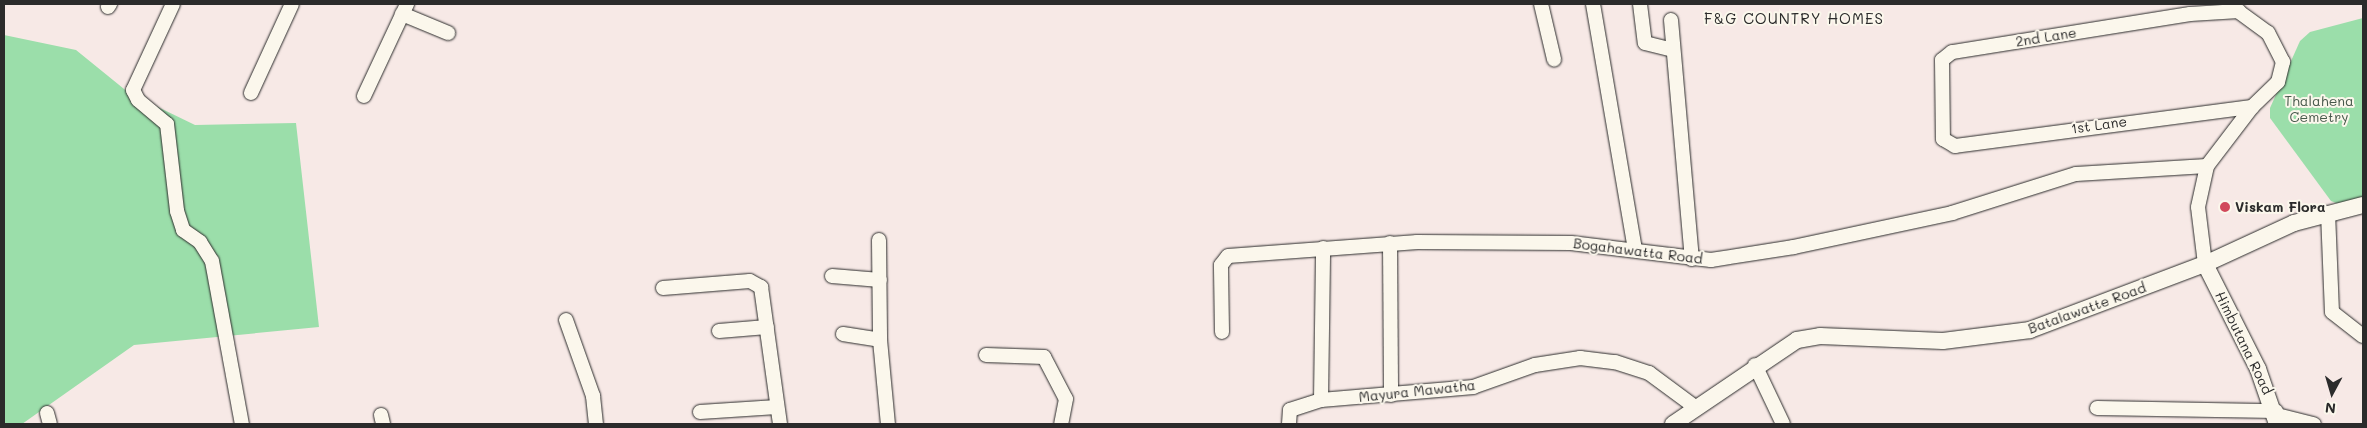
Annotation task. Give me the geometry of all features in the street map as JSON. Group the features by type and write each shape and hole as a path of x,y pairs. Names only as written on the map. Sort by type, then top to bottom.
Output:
{"street":[{"path":"172,4 134,90 138,100 167,124 177,211 184,230 200,242 212,261 242,424"},
{"path":"251,92 292,4"},
{"path":"1541,4 1554,59"},
{"path":"1593,4 1635,250"},
{"path":"1640,4 1645,43 1673,50"},
{"path":"2205,264 2198,207 2207,166 2252,107 2278,82 2283,62 2268,33 2234,7"},
{"name":"2nd Lane","path":"1947,145 1942,139 1942,60 1952,52 2234,7"},
{"path":"364,96 405,9 448,33"},
{"path":"1671,20 1692,259"},
{"name":"1st Lane","path":"1947,145 2252,107"},
{"name":"Bogahawatta Road","path":"1222,332 1223,259 1390,243 1571,242 1692,259 1753,255 1952,213 2076,174 2207,166"},
{"name":"Batalawatte Road","path":"1673,424 1755,365 1797,340 1820,336 1943,341 2030,330 2205,264 2264,235 2328,213 2363,205"},
{"path":"2328,213 2332,312 2363,336"},
{"path":"879,240 880,340 888,424"},
{"path":"1390,243 1391,395"},
{"path":"1321,400 1324,248"},
{"name":"Himbutana Road","path":"2205,264 2277,417"},
{"path":"832,276 880,280"},
{"path":"663,288 750,281 762,287 780,424"},
{"path":"566,320 593,396 596,424"},
{"path":"719,331 767,327"},
{"path":"843,334 880,340"},
{"path":"986,355 1044,357 1066,399 1061,424"},
{"name":"Mayura Mawatha","path":"1289,424 1290,410 1321,400 1474,387 1534,365 1580,358 1615,362 1649,373 1695,407"},
{"path":"1755,365 1783,424"},
{"path":"700,412 777,407"},
{"path":"2097,408 2277,417 2314,424"}],"green space":[{"name":"Thalahena Cemetry","path":"2363,18 2363,204 2341,205 2331,201 2270,118 2270,108 2300,41 2310,32"},
{"path":"4,35 76,50 129,93 195,125 296,123 319,327 134,345 22,424 4,424"}],"place":[{"name":"Viskam Flora","path":"2225,207"}],"district":[{"name":"F&G COUNTRY HOMES","path":"1794,19"}]}
